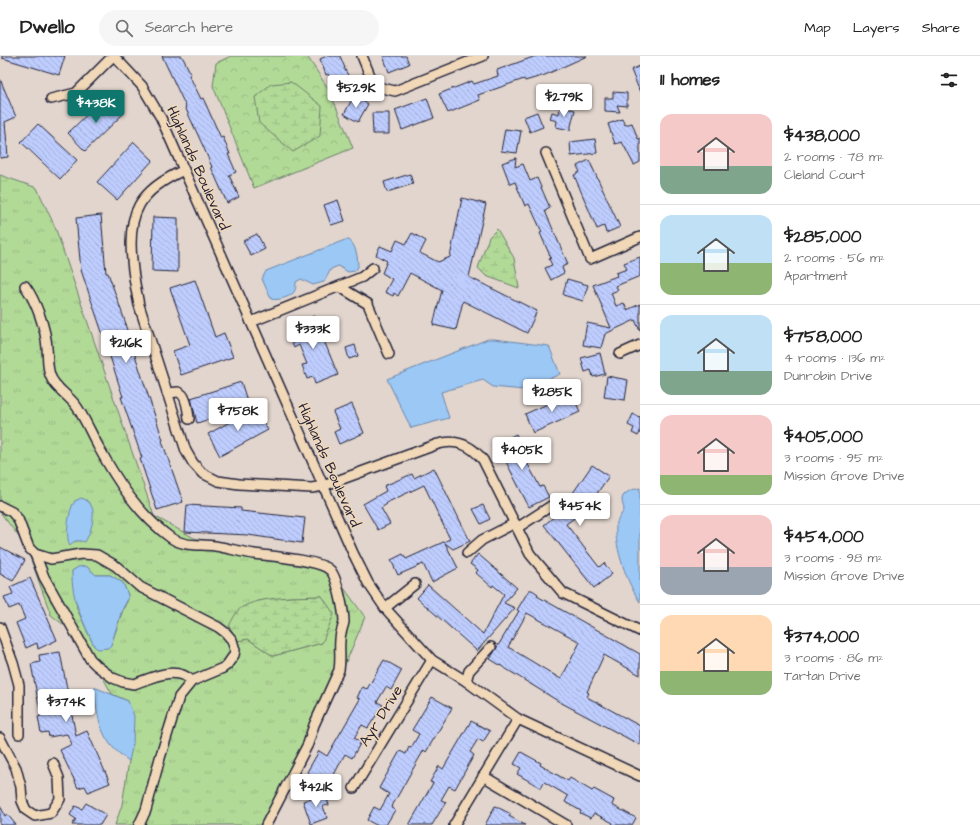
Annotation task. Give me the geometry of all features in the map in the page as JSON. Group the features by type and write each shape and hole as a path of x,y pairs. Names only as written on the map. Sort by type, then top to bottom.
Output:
{"street":[{"path":"51,99 76,93 114,56"},
{"name":"Highlands Boulevard","path":"114,56 134,77 150,98 161,118 360,568 385,608 432,660 466,681 518,719 640,776"},
{"path":"362,56 371,78 378,87 395,91 463,60 483,56"},
{"path":"546,153 590,259 640,237"},
{"path":"184,170 170,177 151,190 136,210 130,231 130,244 134,284 140,305 167,393 189,457 197,469 208,477 218,481 239,484 312,488 324,486 438,444 445,442 460,443 472,448 483,460 530,554 564,593 640,631"},
{"path":"251,322 340,287 362,277 373,268"},
{"path":"25,286 29,291 44,329 48,348 48,369 54,384 72,400 88,424 119,482 130,498 149,518 170,537 185,544 216,546 325,566 333,573 344,614 344,624 340,640 339,670 314,725 308,744 266,825"},
{"path":"340,287 368,304 389,354"},
{"path":"620,354 640,345"},
{"path":"167,393 177,392 181,394 184,398 189,419"},
{"path":"467,553 482,540 516,525 554,504"},
{"path":"0,506 12,512 18,518 29,548 34,554 44,577 86,652 97,666 113,678 129,684 176,673 185,676 192,681"},
{"path":"34,554 50,559 81,554 97,555 116,566 140,587 208,622 226,633 234,646 234,654 231,660 223,668 192,681 180,697 160,758 146,810 139,825"},
{"path":"385,608 415,584"},
{"path":"0,627 19,685 19,734"},
{"path":"466,681 469,671 491,647"},
{"name":"Ayr Drive","path":"354,788 432,660"},
{"path":"454,825 518,719"},
{"path":"0,738 16,768 21,787 22,801 26,810 35,816 50,813 60,799 59,778 53,763"},
{"path":"483,776 566,825"}],"green space":[{"path":"231,56 307,56 329,90 353,148 254,188 213,86 216,63"},
{"path":"291,82 322,106 320,136 293,152 259,123 255,97 271,84"},
{"path":"0,175 37,188 55,227 154,516 194,538 328,566 365,617 344,667 265,825 115,825 122,805 129,761 128,701 112,694 81,638 51,615 26,546 0,512","holes":["86,566 96,575 110,575 123,583 128,595 128,599 111,645 108,648 94,646 77,609 72,571","322,596 322,643 273,656 248,639 258,601 290,597"]},
{"path":"497,229 514,258 519,288 486,276 478,268 489,237"},
{"path":"322,596 334,614 322,643 273,656 248,639 237,641 229,626 237,611 248,604 269,599"}],"water":[{"path":"345,240 349,240 351,242 356,252 358,267 355,271 348,272 338,266 331,269 324,282 313,285 301,279 296,282 294,292 291,295 281,299 271,299 262,279 266,271"},
{"path":"488,339 549,346 560,374 524,390 493,387 483,380 441,392 449,418 411,428 387,379"},
{"path":"640,488 640,602 635,595 623,566 617,544 616,526 624,510 622,501 624,495 629,491"},
{"path":"81,498 91,505 93,511 92,524 85,542 76,541 70,546 68,542 69,517 75,501"},
{"path":"86,566 96,575 110,575 123,583 128,595 128,599 122,610 111,645 108,648 98,649 94,646 82,618 73,591 72,571 78,567"},
{"path":"94,687 128,701 134,716 133,744 129,761 112,747 106,738 98,717"}],"building":[{"path":"2,56 65,56 59,75 2,58"},
{"path":"162,56 182,56 191,74 189,75 201,99 203,98 221,138 223,137 230,154 228,154 236,172 229,175 239,197 227,203 186,107"},
{"path":"327,56 340,56 354,89 340,96 328,74 326,75 320,59"},
{"path":"383,56 406,56 409,64 389,72"},
{"path":"536,56 587,56 545,75 525,81 524,79 478,95 480,100 448,113 439,94 472,81 474,84 498,76 497,70"},
{"path":"640,66 640,92 631,70"},
{"path":"0,79 16,117 5,122 8,157 0,158"},
{"path":"613,92 627,93 627,106 617,105 620,112 605,111 605,98 613,98"},
{"path":"106,96 123,114 85,151 68,133"},
{"path":"354,96 368,104 358,122 344,114"},
{"path":"427,98 434,118 402,130 395,110"},
{"path":"560,107 575,110 570,130 556,127 557,121 550,119 552,112 559,114"},
{"path":"537,112 543,127 530,132 524,117"},
{"path":"372,113 389,113 389,134 373,134"},
{"path":"622,119 625,125 632,123 638,139 640,138 640,162 634,165 622,142 615,144 608,124"},
{"path":"38,124 77,160 60,179 21,142"},
{"path":"505,129 521,131 517,153 501,151"},
{"path":"595,139 597,153 571,156 570,142"},
{"path":"134,142 153,160 117,200 97,182"},
{"path":"516,158 515,167 523,164 530,181 537,178 550,208 545,211 568,264 562,267 564,273 551,280 545,268 552,265 549,259 551,258 540,233 542,232 529,204 525,206 515,182 510,184 502,163"},
{"path":"589,160 620,227 606,233 604,226 597,229 574,175 580,172 577,166"},
{"path":"410,174 413,184 387,192 384,182"},
{"path":"462,198 486,204 469,277 537,311 527,333 463,301 456,330 433,325 442,290 410,273 398,296 394,293 393,296 385,292 392,279 382,273 387,261 376,255 380,246 392,251 397,240 406,244 412,233 426,241 420,253 438,262 450,257"},
{"path":"338,200 345,221 331,225 324,205"},
{"path":"101,215 106,273 108,273 126,324 163,440 162,441 183,502 157,510 140,459 142,458 121,397 123,397 81,270 76,218"},
{"path":"153,217 178,218 178,272 152,271"},
{"path":"257,234 265,249 251,256 243,241"},
{"path":"640,257 640,276 616,286 618,290 611,293 616,306 624,303 627,310 640,304 640,331 635,320 605,334 601,348 583,345 587,323 611,328 593,285 617,276 616,273 627,269 624,263"},
{"path":"567,279 588,285 583,301 563,295"},
{"path":"195,280 215,337 224,333 233,357 181,375 173,351 190,345 170,288"},
{"path":"314,316 338,375 315,384 313,377 307,379 302,365 307,364 299,345 294,348 288,334 294,332 291,325"},
{"path":"355,345 358,356 349,359 346,348"},
{"path":"600,353 605,374 593,377 591,370 585,372 581,358"},
{"path":"607,376 628,380 625,400 604,397"},
{"path":"241,382 249,407 197,423 191,398"},
{"path":"572,393 580,412 533,433 525,414"},
{"path":"352,404 364,433 339,444 334,432 340,429 333,412"},
{"path":"255,408 268,430 220,456 208,434"},
{"path":"633,414 639,417 640,416 640,432 638,436 632,433 634,428 628,425"},
{"path":"516,434 521,445 518,446 540,487 543,486 549,497 529,507 497,444"},
{"path":"592,465 609,476 580,518 577,516 566,524 599,567 604,563 612,574 594,588 544,525 560,512"},
{"path":"434,468 470,541 453,549 445,543 458,568 432,582 423,564 398,575 391,560 403,554 406,559 450,539 424,485 386,503 387,504 381,508 390,524 378,530 363,504 386,491 384,486 412,474 414,478"},
{"path":"187,505 241,508 241,511 305,518 302,543 248,535 185,532"},
{"path":"483,505 490,519 481,524 473,509"},
{"path":"0,547 25,560 13,581 0,574"},
{"path":"478,554 517,588 504,603 515,608 477,651 417,598 428,585 483,634 504,594 493,585 492,587 476,573 478,570 470,564"},
{"path":"30,578 57,640 38,649 37,643 26,648 16,623 25,619 19,605 9,609 4,597 13,594 10,587"},
{"path":"529,590 532,590 538,594 537,596 640,654 640,675 604,655 587,692 589,693 587,697 640,726 640,745 558,701 490,659 519,611 517,610","holes":["527,613 580,642 561,679 508,647"]},
{"path":"60,652 76,736 87,731 110,783 88,792 85,786 78,788 60,750 72,744 67,734 49,737 48,732 41,733 38,717 41,716 31,664 40,662 39,655"},
{"path":"384,660 402,670 391,690 386,687 377,702 383,705 368,728 362,725 354,738 361,742 352,758 345,754 329,784 307,772 319,751 327,756 360,699 357,698 362,687 367,689"},
{"path":"432,697 452,708 426,752 424,750 410,774 391,808 395,810 386,825 376,825 367,820 374,807 380,810 389,794 379,788 400,751 406,754 409,747 411,748 419,734 412,730"},
{"path":"471,721 490,731 483,742 478,739 470,752 474,755 455,789 449,786 441,800 446,802 432,825 409,825 433,783 430,782 439,766 443,769"},
{"path":"521,752 568,781 570,778 592,791 594,789 614,800 612,805 636,818 632,825 612,825 613,823 594,813 591,818 580,813 581,811 565,802 568,796 544,782 541,788 517,774 521,768 514,764"},
{"path":"325,793 329,805 323,806 327,818 311,824 303,801"},
{"path":"86,803 106,815 100,825 72,825 76,819 70,815 75,806 82,809"},
{"path":"0,805 5,816 7,814 16,825 0,825"},
{"path":"495,806 511,814 509,816 525,825 485,825"}]}
